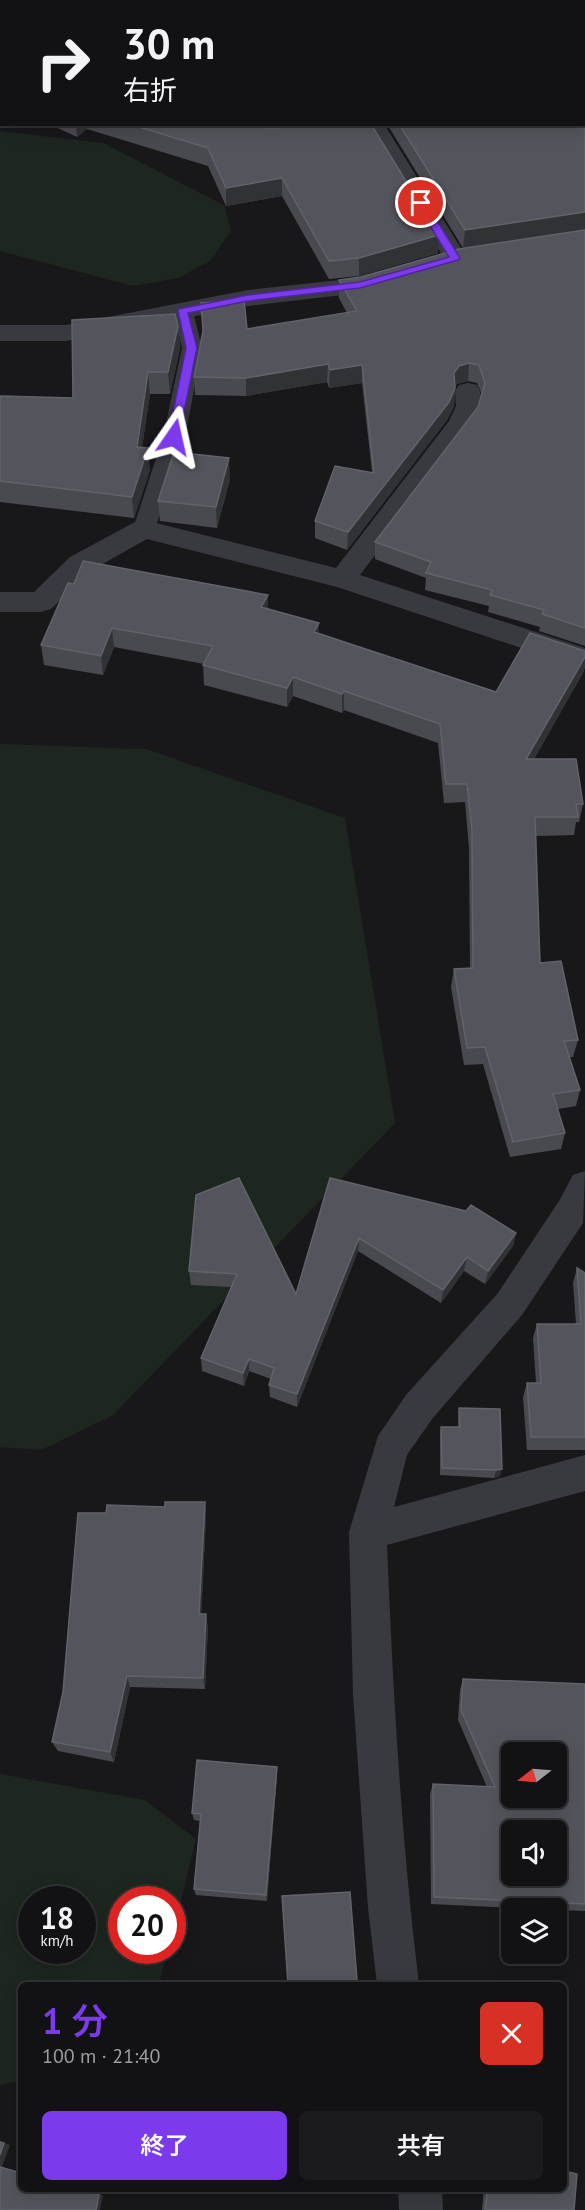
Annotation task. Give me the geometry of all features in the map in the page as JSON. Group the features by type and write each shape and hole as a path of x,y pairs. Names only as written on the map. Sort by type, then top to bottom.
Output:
{"street":[{"path":"374,126 456,259"},
{"path":"0,333 66,333 248,298 360,285 402,273"},
{"path":"342,579 461,424 469,406 468,391"},
{"path":"0,602 41,602 80,564 144,529 342,579 585,659"},
{"path":"398,1982 389,1908 373,1694 368,1532 391,1448 419,1407 510,1304 572,1212 585,1186"},
{"path":"368,1532 585,1473"},
{"path":"420,2192 421,2210"}],"lane":[{"path":"144,529 174,437 192,348 183,311"}],"shaded area":[{"path":"0,131 103,143 224,205 231,231 210,261 178,278 133,286 0,251"},
{"path":"0,744 146,749 345,818 395,1123 112,1416 41,1450 0,1447"},
{"path":"0,1774 145,1800 196,1839 184,1886 108,1886 108,1964 164,1964 160,1982 18,1982 18,2081 0,2085"}],"building":[{"path":"136,126 279,128 282,126 372,126 439,235 359,258 329,261 282,178 226,188 208,148"},
{"path":"400,126 585,126 585,212 465,230"},
{"path":"585,230 585,628 542,614 544,610 490,595 492,590 426,573 431,562 375,542 478,407 485,383 479,365 469,363 459,366 454,373 455,388 449,402 348,532 315,521 335,466 374,473 362,365 330,370 328,364 246,378 194,377 203,331 201,303 244,300 247,329 357,311 339,280 361,277 459,249"},
{"path":"175,314 178,326 168,372 148,372 137,447 148,448 132,497 0,481 0,396 73,398 72,320"},
{"path":"174,452 229,458 216,507 158,501"},
{"path":"83,561 268,595 261,607 319,623 314,632 496,692 530,633 585,651 585,657 526,759 576,759 583,804 576,804 578,817 535,817 540,963 561,961 578,1040 564,1041 580,1090 553,1094 565,1133 513,1142 485,1047 467,1048 454,969 473,968 472,830 467,784 446,784 440,724 344,691 342,694 293,677 287,688 203,665 213,646 112,628 101,656 41,645 68,583 74,584"},
{"path":"239,1178 296,1294 330,1178 466,1211 471,1205 516,1233 488,1271 467,1257 443,1290 359,1238 297,1394 269,1385 274,1368 249,1359 243,1373 201,1358 237,1274 189,1271 196,1195"},
{"path":"577,1268 585,1273 585,1437 531,1437 527,1383 541,1383 537,1324 581,1324"},
{"path":"459,1408 500,1409 502,1469 442,1468 441,1427 460,1427"},
{"path":"165,1502 205,1502 199,1614 206,1614 203,1678 127,1676 110,1752 52,1742 63,1692 78,1513 106,1513 107,1505 165,1507"},
{"path":"463,1679 585,1684 585,1904 567,1903 567,1898 501,1898 501,1900 434,1897 433,1784 495,1787 461,1710"},
{"path":"197,1760 277,1767 266,1895 194,1889 201,1814 192,1813"},
{"path":"350,1892 357,1980 288,1982 282,1896"},
{"path":"0,2142 4,2143 0,2155"},
{"path":"0,2167 18,2172 18,2192 90,2192 99,2195 96,2210 0,2210"},
{"path":"567,2172 577,2174 574,2210 485,2210 487,2192 567,2192"}],"route":[{"path":"174,437 192,348 183,311 248,298 360,285 455,258 421,203"}]}
